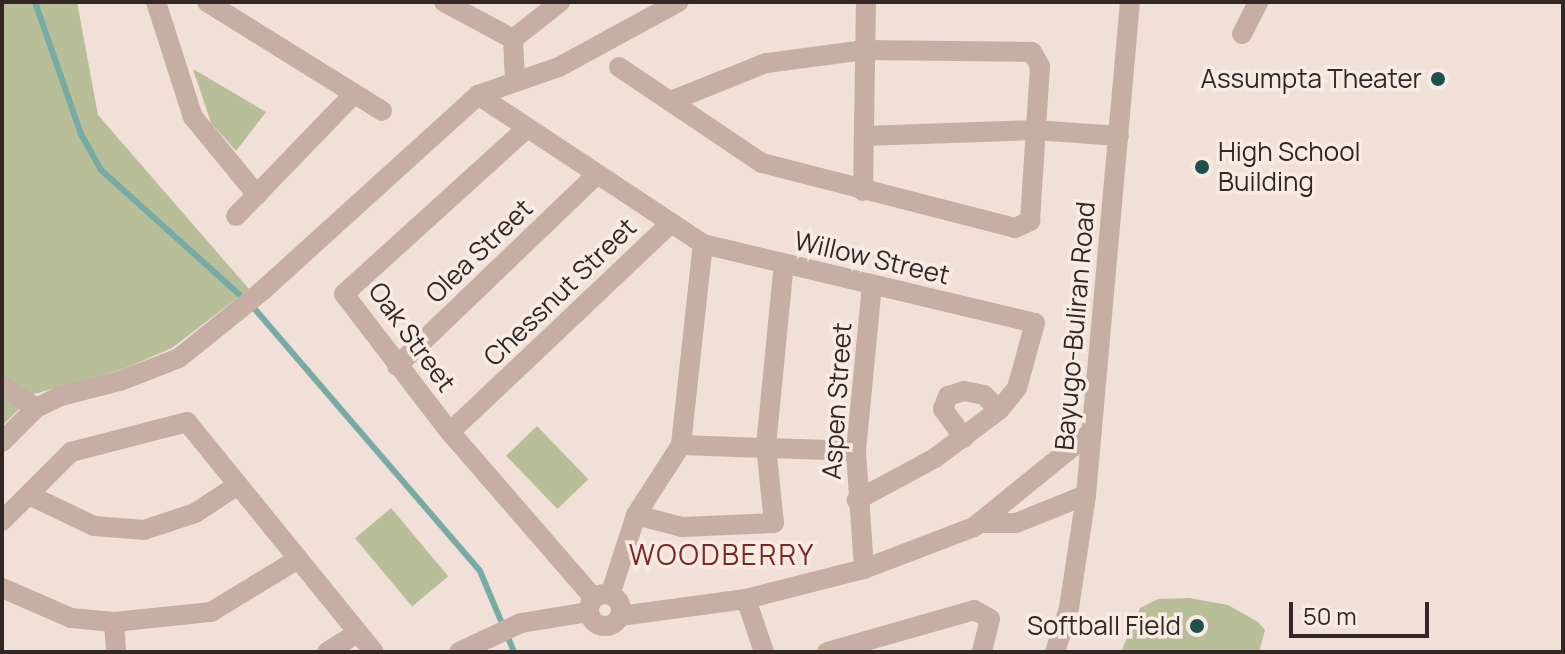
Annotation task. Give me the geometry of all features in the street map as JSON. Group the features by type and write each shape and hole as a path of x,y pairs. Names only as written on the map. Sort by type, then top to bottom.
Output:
{"street":[{"path":"156,2 193,117 257,195"},
{"path":"207,2 382,111"},
{"path":"444,2 513,39"},
{"path":"513,39 560,2"},
{"path":"2,442 36,408 179,358 262,291 478,95 559,67 678,2"},
{"path":"863,191 866,2"},
{"name":"Bayugo-Buliran Road","path":"1055,652 1069,608 1086,495 1119,136 1123,33 1130,2"},
{"path":"1242,34 1258,2"},
{"path":"513,39 515,81"},
{"path":"619,67 762,163 863,191 1021,228 1032,215 1040,66 1032,52 865,50 766,63 671,101"},
{"path":"236,216 354,94"},
{"name":"Willow Street","path":"478,95 703,244 1035,323 1017,388 999,410 964,438 857,500"},
{"name":"Oak Street","path":"527,128 344,294 450,432 598,602 621,608 620,616"},
{"path":"864,136 1035,130 1119,136"},
{"name":"Olea Street","path":"397,366 597,174"},
{"name":"Chessnut Street","path":"450,432 671,223"},
{"path":"703,244 681,445 636,515 598,602 599,625 615,623 620,616 746,599 864,569 981,523 1092,431"},
{"path":"636,515 682,527 774,523 766,446 784,264"},
{"name":"Aspen Street","path":"864,569 856,451 872,285"},
{"path":"2,386 36,408"},
{"path":"964,438 943,409 948,396 964,391 984,395 999,410"},
{"path":"2,521 71,452 187,422 374,652"},
{"path":"681,445 856,451"},
{"path":"29,495 94,526 144,530 195,513 238,485"},
{"path":"981,523 1016,523 1086,495"},
{"path":"2,588 71,618 114,622 211,612 298,559"},
{"path":"746,599 764,652"},
{"path":"459,652 521,623 598,602"},
{"path":"827,652 974,610 990,619 982,652"},
{"path":"114,622 116,652"},
{"path":"327,652 357,633"}],"green space":[{"path":"2,2 77,2 98,115 249,289 172,348 121,370 34,394 2,426"},
{"path":"193,69 266,112 236,151 211,123"},
{"path":"537,426 588,479 557,509 506,456"},
{"path":"391,508 448,576 412,606 355,538"},
{"name":"Softball Field","path":"1189,598 1228,605 1258,622 1265,630 1259,652 1121,652 1140,608 1158,599"}],"waterway":[{"path":"35,2 81,134 101,170 253,307 480,571 514,652"}],"place":[{"name":"Assumpta Theater","path":"1438,79"},
{"name":"High School Building","path":"1202,167"},
{"name":"Softball Field","path":"1197,626"}],"district":[{"name":"WOODBERRY","path":"722,554"}]}
